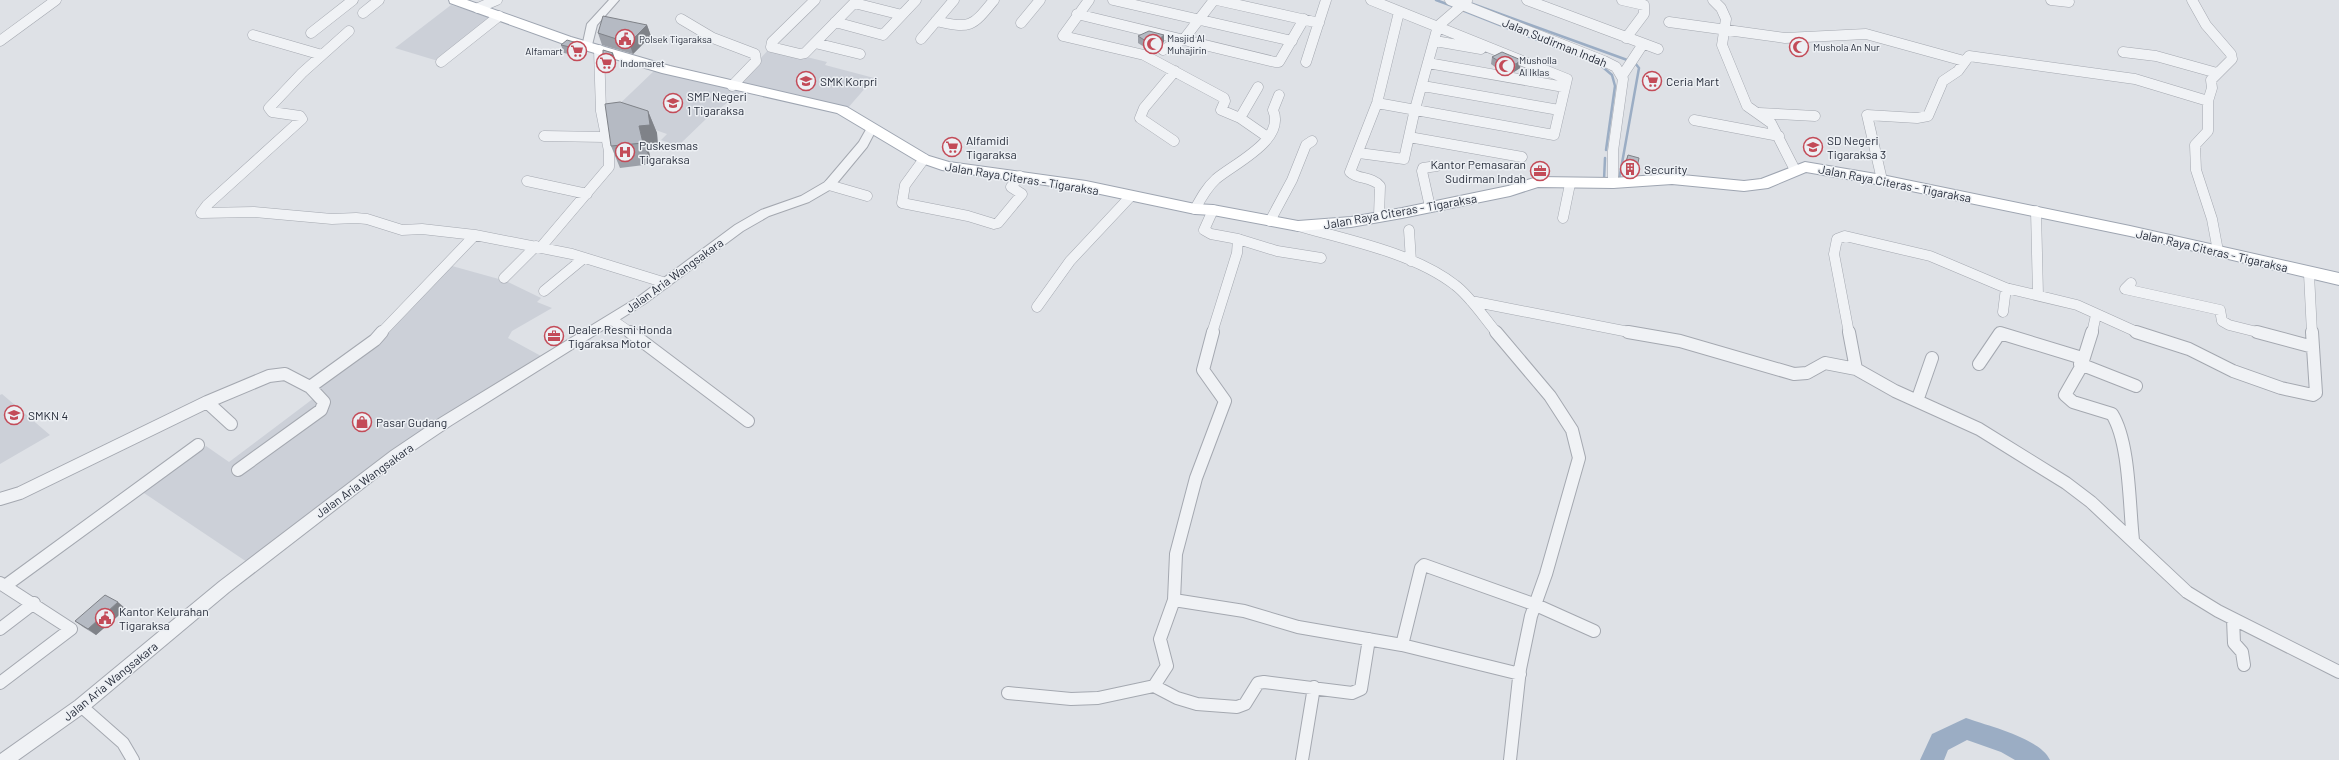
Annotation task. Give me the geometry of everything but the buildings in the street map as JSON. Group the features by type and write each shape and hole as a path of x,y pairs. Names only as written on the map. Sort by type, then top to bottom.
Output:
{"main road":[{"name":"Jalan Raya Citeras - Tigaraksa","path":"455,0 593,48 732,86 830,106 848,113 924,159 947,167 968,172 1020,176 1086,186 1130,197 1195,209 1213,210 1298,226 1351,222 1510,191 1537,182 1570,184 1672,179 1744,186 1763,184 1805,167 1819,168 2036,211 2218,251 2309,274 2339,279"}],"street":[{"path":"0,41 56,0"},
{"path":"311,33 353,0"},
{"path":"363,13 379,0"},
{"path":"478,8 497,0"},
{"path":"504,278 539,246 609,167 610,156 601,111 593,48 592,24 614,0"},
{"path":"815,0 770,46 803,54 856,1 902,15"},
{"path":"835,22 883,35 916,0"},
{"path":"921,39 954,0"},
{"path":"936,21 964,27 971,26 994,0"},
{"path":"1021,23 1040,0"},
{"path":"1089,0 1077,14 1062,35 1063,36 1144,55 1224,98 1225,101 1221,110 1240,118 1266,136"},
{"path":"1113,0 1292,41"},
{"path":"1163,50 1184,39 1215,0 1319,23"},
{"path":"1306,62 1326,0"},
{"path":"1372,0 1566,78 1554,135 1376,102"},
{"name":"Jalan Sudirman Indah","path":"1450,0 1466,2 1615,65 1622,76"},
{"path":"1527,0 1658,49"},
{"path":"1622,0 1644,6 1644,14 1626,38"},
{"path":"1713,0 1721,8 1726,19 1723,30 1722,44 1747,106 1759,113 1771,123 1779,136 1795,170"},
{"path":"2050,0 2068,2 2068,0"},
{"path":"2192,0 2206,25 2231,54 2232,59 2217,72 2211,80 2212,88 2208,101 2208,131 2195,145 2196,170 2212,219 2218,251"},
{"path":"1359,153 1400,160 1404,159 1415,109 1423,86 1438,26 1466,2"},
{"path":"1379,216 1380,186 1373,180 1350,174 1359,153 1376,102 1400,12"},
{"path":"1077,14 1275,62 1279,62 1304,19"},
{"path":"441,62 499,16"},
{"path":"681,19 713,38 755,54 756,61 732,86"},
{"path":"1669,22 1785,38 1866,34 1964,61"},
{"path":"349,31 322,55 270,108 272,112 300,116 302,119 207,205 201,213 254,212 332,219 356,218 367,219 402,230 422,229 476,235 539,246 625,268 666,283"},
{"path":"253,35 322,55"},
{"path":"1435,41 1500,52"},
{"path":"815,43 860,54"},
{"path":"1613,183 1613,151 1622,76 1633,62 1643,44"},
{"path":"2123,52 2156,56 2217,72"},
{"path":"1882,180 1867,116 1917,118 1928,116 1934,109 1936,92 1941,83 1948,76 1959,71 1964,61 1969,56 2122,77 2168,87 2208,101"},
{"path":"1428,63 1564,87"},
{"path":"1174,141 1140,118 1144,108 1175,71"},
{"path":"1423,86 1559,110"},
{"path":"1240,118 1258,87"},
{"path":"1195,209 1206,190 1216,179 1258,150 1275,124 1276,117 1273,110 1279,95"},
{"path":"1759,113 1815,116"},
{"path":"1694,120 1779,136"},
{"name":"Jalan Aria Wangsakara","path":"5,760 81,706 224,587 396,455 445,422 612,320 666,283 722,240 757,217 805,199 829,185 862,144 872,128"},
{"path":"544,136 605,136"},
{"path":"1409,137 1522,157"},
{"path":"1270,221 1292,180 1306,145 1312,141"},
{"path":"924,159 911,174 901,198 902,203 968,216 994,224 998,223 1022,194 1011,187 1020,176"},
{"path":"1430,207 1422,171 1423,168 1437,166"},
{"path":"527,181 586,194"},
{"path":"1563,218 1570,184"},
{"path":"829,185 867,196"},
{"path":"1037,306 1070,261 1130,197"},
{"path":"1213,210 1204,230 1211,234 1238,239 1277,251 1320,258"},
{"path":"2036,211 2038,295"},
{"path":"1298,226 1411,261 1441,275 1456,286 1471,301 1550,396 1572,430 1579,458 1536,605 1529,624 1520,674 1510,760"},
{"path":"1409,230 1412,253 1411,261"},
{"path":"310,387 375,340 476,235"},
{"path":"1856,369 1834,254 1836,242 1840,236 1935,257 2006,288 2077,305 2140,334 2189,349 2232,371 2287,390 2313,395 2316,393 2309,274"},
{"path":"1154,686 1167,666 1160,639 1174,600 1176,554 1196,478 1224,401 1223,396 1205,376 1204,370 1216,319 1237,253 1238,239"},
{"path":"544,291 584,258"},
{"path":"2131,283 2125,289 2220,310 2222,321 2229,325 2314,347"},
{"path":"2003,312 2006,288"},
{"path":"1471,301 1601,328 1680,341 1794,374 1807,373 1825,363 1856,369 1917,402 1979,429 2066,483 2091,502 2187,592 2233,619 2339,672"},
{"path":"2096,315 2091,336 2065,398 2072,402 2111,414 2117,422 2128,471 2128,503 2133,540"},
{"path":"612,320 668,359 748,420"},
{"path":"1979,364 2000,333 2081,361 2136,386"},
{"path":"1917,402 1932,358"},
{"path":"0,499 24,491 207,402 278,374 285,374 310,387 324,402 321,410 238,470"},
{"path":"207,402 231,424"},
{"path":"0,683 71,628 3,584 198,445"},
{"path":"1402,645 1420,568 1424,565 1536,605 1594,630"},
{"path":"1174,600 1244,611 1298,627 1369,639 1386,644 1402,645 1520,674"},
{"path":"0,629 34,603"},
{"path":"2233,619 2234,643 2242,652 2244,665"},
{"path":"1008,693 1071,700 1098,698 1154,686 1177,698 1198,704 1238,707 1245,704 1258,683 1314,687 1340,693 1352,693 1361,689 1369,639"},
{"path":"1302,760 1314,687"},
{"path":"81,706 123,743 133,760"}],"shaded area":[{"path":"451,5 492,17 438,61 395,48"},
{"name":"SMK Korpri","path":"770,48 827,62 825,65 874,78 847,109 737,84"},
{"name":"SMP Negeri 1 Tigaraksa","path":"655,70 741,92 706,119 678,146 661,140 667,134 609,114"},
{"name":"Pasar Gudang","path":"452,266 506,281 541,298 537,302 552,308 512,331 508,338 541,356 247,562 141,491 206,446 229,462 314,398 308,393"},
{"name":"SMKN 4","path":"2,394 50,435 0,464 0,395"}],"waterway":[{"path":"1436,0 1455,7"},
{"path":"1470,3 1630,61"},
{"path":"1462,10 1563,50"},
{"path":"1598,63 1612,75 1615,86 1606,150"},
{"path":"1619,180 1639,68 1635,63"},
{"path":"1604,180 1605,158"},
{"path":"1932,760 1940,742 1966,729 2007,743 2038,760"}],"place":[{"name":"Polsek Tigaraksa","path":"625,39"},
{"name":"Masjid Al Muhajirin","path":"1153,44"},
{"name":"Mushola An Nur","path":"1799,47"},
{"name":"Alfamart","path":"577,51"},
{"name":"Indomaret","path":"606,63"},
{"name":"Musholla Al Iklas","path":"1505,66"},
{"name":"SMK Korpri","path":"806,81"},
{"name":"Ceria Mart","path":"1652,81"},
{"name":"SMP Negeri 1 Tigaraksa","path":"673,103"},
{"name":"Alfamidi Tigaraksa","path":"952,147"},
{"name":"SD Negeri Tigaraksa 3","path":"1813,147"},
{"name":"Puskesmas Tigaraksa","path":"625,152"},
{"name":"Security","path":"1630,169"},
{"name":"Kantor Pemasaran Sudirman Indah","path":"1540,171"},
{"name":"Dealer Resmi Honda Tigaraksa Motor","path":"554,336"},
{"name":"SMKN 4","path":"14,415"},
{"name":"Pasar Gudang","path":"362,422"},
{"name":"Kantor Kelurahan Tigaraksa","path":"105,618"}]}
